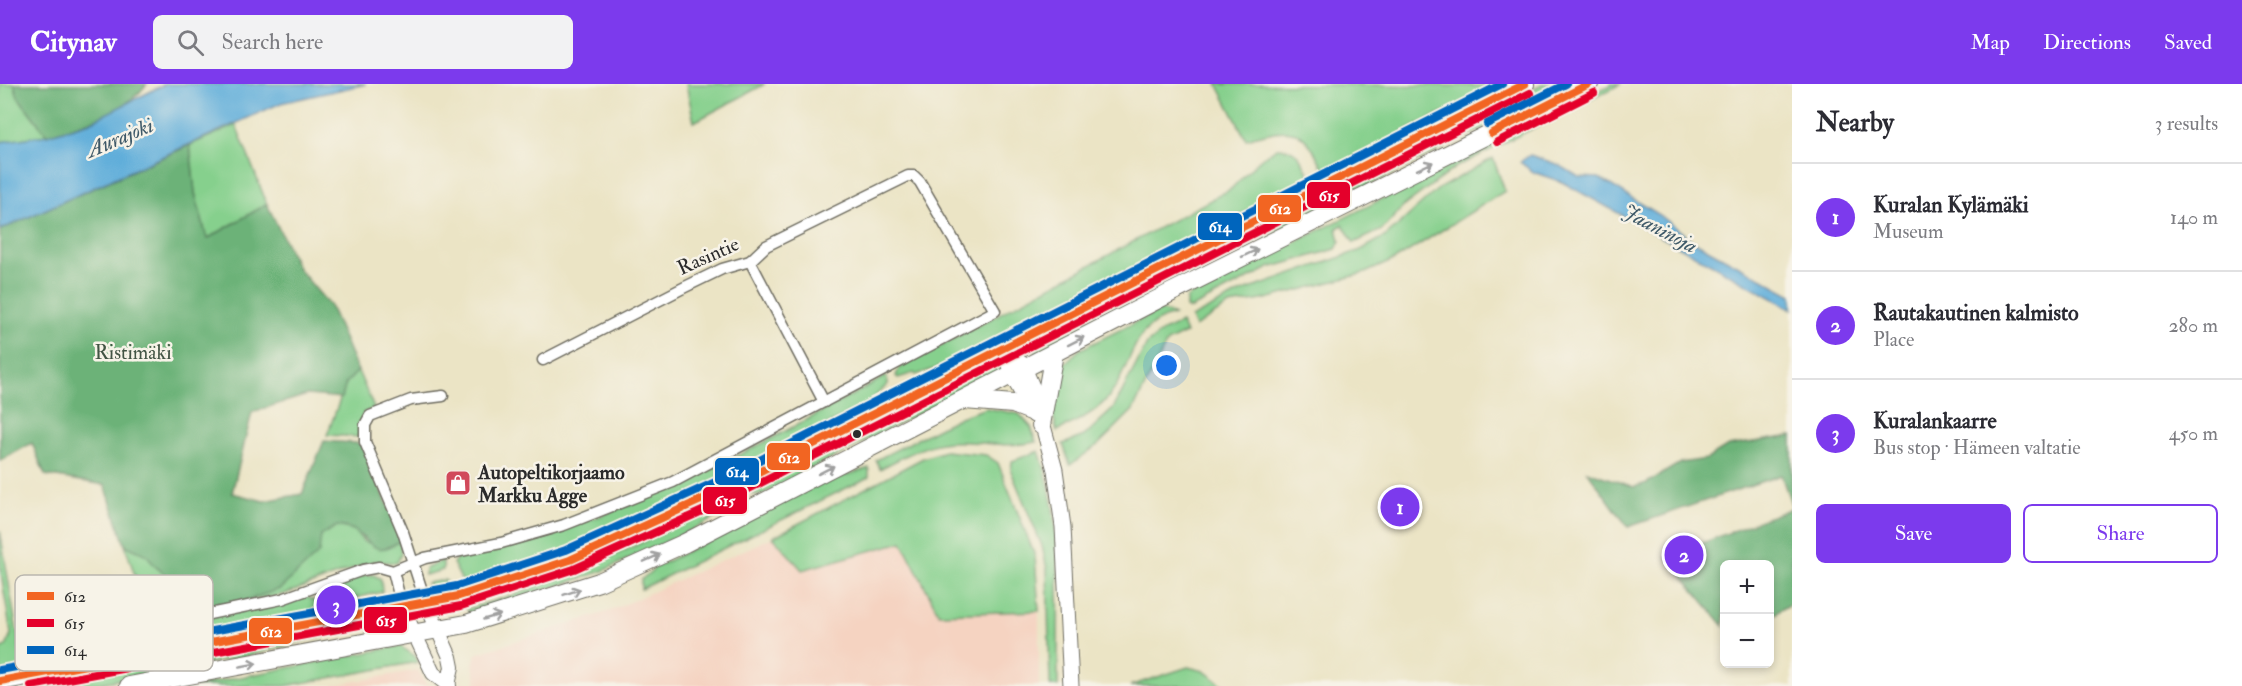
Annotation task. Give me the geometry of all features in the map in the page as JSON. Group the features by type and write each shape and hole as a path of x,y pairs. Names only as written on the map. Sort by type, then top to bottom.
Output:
{"highway":[{"path":"213,642 426,603 532,576 652,526 1525,84"},
{"path":"129,686 439,630 545,601 609,578 685,543 1018,371 1589,84"},
{"path":"963,400 1013,404 1036,418 1054,353"},
{"path":"0,681 54,671"}],"main road":[{"path":"1006,345 1055,470 1060,500 1071,686"}],"street":[{"name":"Rasintie","path":"543,360 642,312 722,269 750,261 766,246 900,178 914,176 920,182 995,311 824,402"},
{"path":"213,613 282,599 363,570 379,567 393,571 412,562 520,538 644,495 716,460 824,402 750,261"},
{"path":"393,571 402,607 433,673 448,685 452,666 426,603 403,532 365,442 364,425 370,416 400,404 443,396"}],"shaded area":[{"path":"773,537 803,570 902,542 940,614 1039,611 1039,686 477,686 473,665 476,654 610,611"},
{"path":"418,670 427,686 330,686"}],"green space":[{"path":"0,84 14,84 18,97 47,135 0,142"},
{"path":"14,84 147,84 127,103 102,117 47,135 18,97"},
{"path":"686,84 765,84 694,122"},
{"path":"1217,84 1484,86 1500,84 1325,172 1310,145 1296,133 1276,132 1246,139"},
{"path":"1544,84 1571,84 1176,282 1174,279 1183,266 1208,252"},
{"path":"1612,84 1621,84 1456,167 1405,205 1382,230 1354,243 1343,225 1337,228 1340,241 1336,249 1269,268 1190,309 1186,308 1186,299 1192,294"},
{"path":"236,125 267,204 207,239 195,193 190,145"},
{"name":"Ristimäki","path":"190,145 195,193 207,239 267,204 298,268 330,306 358,371 346,383 342,398 307,395 252,412 232,493 264,501 302,494 324,441 357,443 363,446 398,529 400,541 379,549 353,530 337,526 321,535 319,553 280,589 241,602 213,606 213,575 166,575 147,555 125,545 105,485 45,475 32,443 0,461 0,230"},
{"path":"1277,148 1284,148 1295,153 1303,161 1311,179 946,365 916,375 914,373 898,378 896,376 899,368 1231,189 1259,160"},
{"path":"1493,158 1505,191 1396,259 1365,273 1262,300 1229,305 1195,327 1191,318 1241,292 1361,250 1386,236 1438,189"},
{"path":"1141,290 1149,291 1150,295 1035,353 1034,351 1040,344"},
{"path":"1160,310 1174,315 1160,320 1141,335 1120,379 1108,398 1088,415 1057,431 1052,411 1058,372 1064,364 1079,350"},
{"path":"1181,323 1186,333 1167,342 1133,410 1099,444 1070,465 1063,444 1084,436 1113,409 1147,344 1163,331"},
{"path":"998,366 1002,370 761,495 752,494 754,485 966,373"},
{"path":"358,371 374,408 363,413 360,437 327,435 346,383"},
{"path":"886,376 888,384 869,403 721,481 621,528 518,569 464,585 453,563 458,557 570,526 678,484 835,405"},
{"path":"986,408 1019,414 1031,427 1036,442 1013,445 940,443 913,452 880,469 876,460 960,417"},
{"path":"1792,436 1792,506 1781,475 1628,527 1587,471 1634,487 1647,483 1680,463 1707,459 1728,446"},
{"path":"945,451 986,455 998,463 1035,556 1039,611 939,614 902,542 802,570 773,537 923,458"},
{"path":"1039,451 1053,507 1056,537 1058,686 1050,686 1047,569 1042,546 1011,471 1012,461"},
{"path":"869,468 869,477 641,589 641,580 656,567 821,483"},
{"path":"732,499 736,502 734,508 682,535 600,572 470,615 467,609 534,588 599,562 725,500"},
{"path":"1792,508 1792,603 1774,614 1774,560 1720,560 1720,621 1666,557"},
{"path":"337,526 354,530 364,542 389,547 400,541 401,554 397,563 374,561 285,594 213,608 213,596"},
{"path":"0,530 15,620 15,669 0,672 0,650 7,645 11,634 0,567"},
{"path":"125,545 148,555 154,565 166,575 135,575"},
{"path":"443,560 443,570 425,575 425,569"},
{"path":"365,575 374,575 381,579 382,592 333,603 313,594"},
{"path":"445,580 450,588 434,589 427,583"},
{"path":"307,597 327,607 306,615 213,632 213,617"},
{"path":"386,620 378,625 213,662 213,652"},
{"path":"400,646 415,656 418,662 285,686 195,686"},
{"path":"1188,667 1204,671 1224,686 1130,686"},
{"path":"109,671 166,671 85,686 27,686"}],"water":[{"name":"Aurajoki","path":"165,84 366,84 281,103 0,230 0,142 47,135 90,122"},
{"name":"Jaaninoja","path":"1530,155 1559,165 1579,177 1599,178 1660,215 1693,241 1792,295 1792,309 1562,182 1533,172 1520,162"}],"transit line":[{"name":"614","path":"213,631 457,586 566,550 722,479 1502,84"},
{"name":"612","path":"213,642 459,596 570,560 727,488 1525,84"},
{"name":"614","path":"1487,124 1566,84"},
{"name":"612","path":"1492,133 1589,84"},
{"name":"615","path":"213,652 461,606 574,569 731,498 1530,93"},
{"name":"615","path":"1497,142 1594,93"},
{"name":"614","path":"0,670 15,667"},
{"name":"612","path":"0,681 54,671"},
{"name":"615","path":"31,686 112,671"}],"place":[{"name":"Autopeltikorjaamo Markku Agge","path":"458,483"},
{"name":"Kuralan Kylämäki","path":"1400,507"},
{"name":"Rautakautinen kalmisto","path":"1684,555"},
{"name":"Kuralankaarre","path":"336,605"}]}
